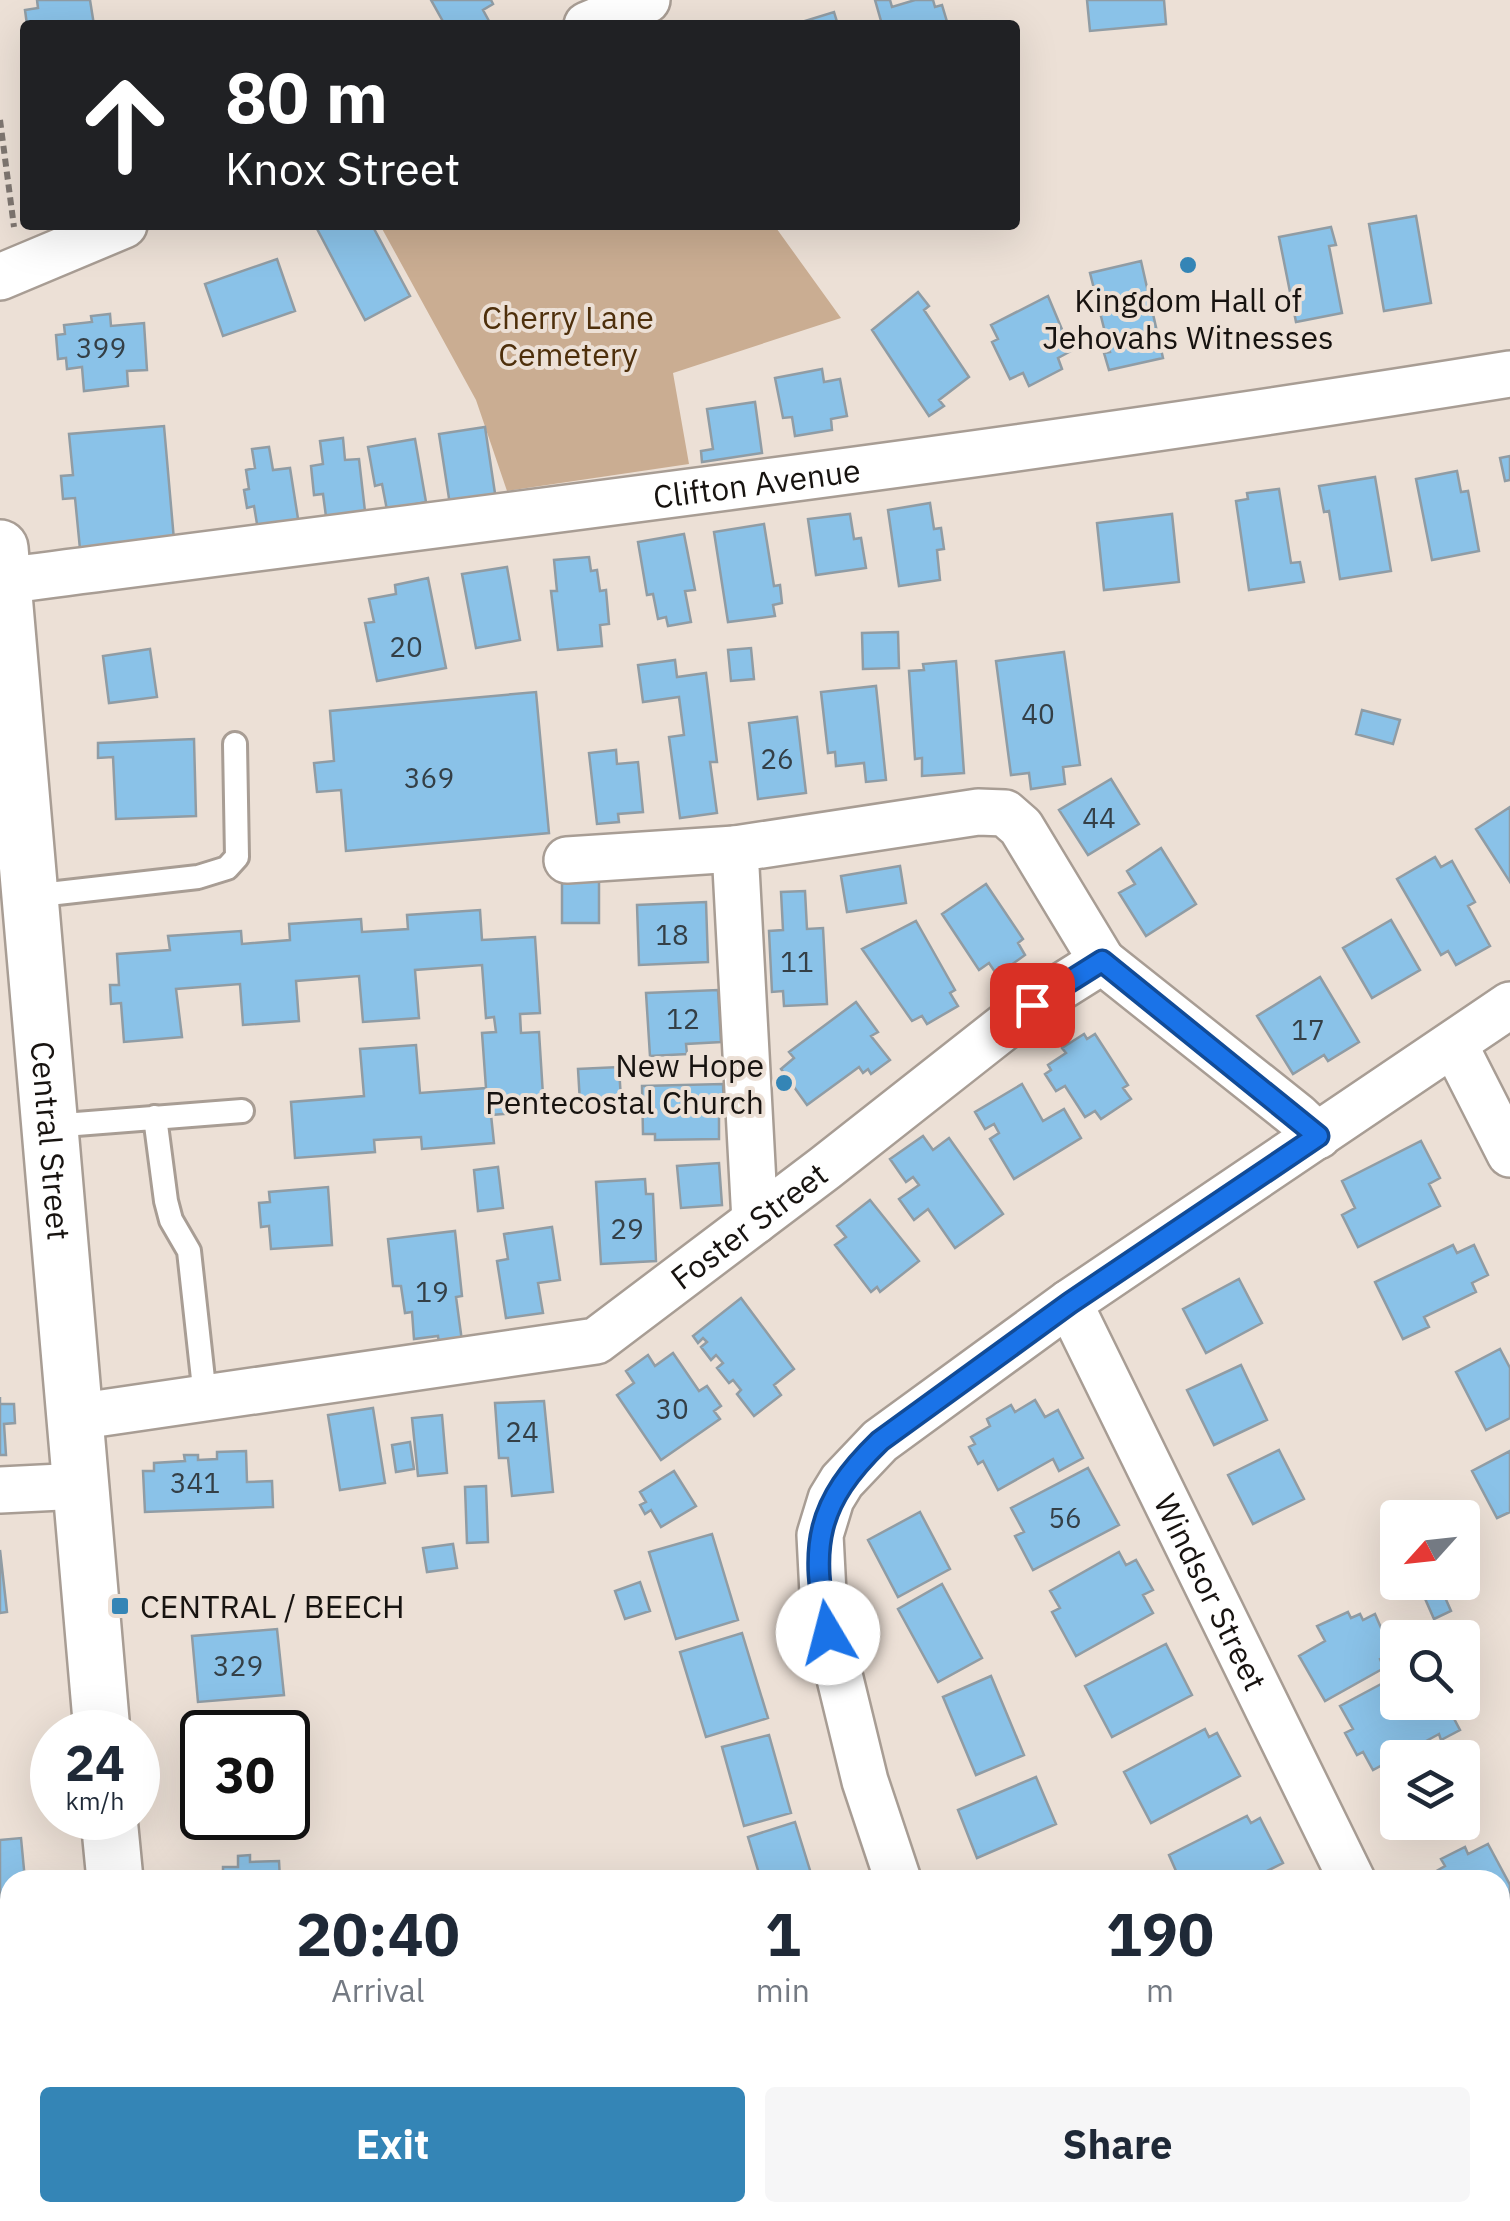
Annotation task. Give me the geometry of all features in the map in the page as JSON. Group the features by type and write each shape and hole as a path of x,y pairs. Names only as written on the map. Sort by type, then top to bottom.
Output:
{"main road":[{"name":"Central Street","path":"1,565 20,882 52,1126 100,1710"},
{"path":"111,1840 114,1870"}],"street":[{"path":"599,20 647,0"},
{"path":"0,276 112,230"},
{"name":"Clifton Avenue","path":"1,565 948,457 1510,374"},
{"path":"567,860 735,849 978,812 1004,813 1021,827 1102,961 1318,1136"},
{"path":"735,849 755,1221"},
{"name":"Foster Street","path":"75,1417 596,1341 1032,1005 1102,961"},
{"path":"895,1870 865,1780 824,1613 820,1554 823,1518 842,1482 880,1441 1070,1303 1510,1006"},
{"path":"1454,1044 1510,1154"},
{"name":"Windsor Street","path":"1070,1303 1347,1870"},
{"path":"0,1490 80,1486"}],"lane":[{"path":"20,882 198,878 227,868 237,856 234,744"},
{"path":"52,1126 242,1111"},
{"path":"155,1117 166,1201 171,1220 189,1250 204,1397"}],"path":[{"path":"0,120 14,230"}],"green space":[{"name":"Cherry Lane Cemetery","path":"383,230 778,230 841,318 673,373 689,464 507,491 476,400"}],"building":[{"path":"37,0 90,0 93,20 26,20 25,10 38,8"},
{"path":"431,0 491,0 493,4 483,10 488,20 442,20"},
{"path":"875,0 890,0 892,7 915,0 933,0 935,7 942,5 946,20 881,20"},
{"path":"1087,0 1164,0 1166,24 1090,31"},
{"path":"834,12 836,20 808,20"},
{"path":"1416,216 1431,303 1384,311 1369,224"},
{"path":"1331,227 1336,245 1329,246 1342,313 1296,322 1279,237"},
{"path":"318,230 375,230 410,296 365,320"},
{"path":"277,259 295,311 223,336 205,284"},
{"path":"1141,261 1163,358 1109,370 1104,353 1110,352 1090,273"},
{"path":"918,292 929,306 924,310 969,377 939,400 944,406 929,416 872,330"},
{"path":"1048,296 1071,351 1058,358 1062,369 1029,386 1023,373 1010,379 992,342 998,339 991,325"},
{"path":"110,314 111,326 144,323 147,370 127,371 128,386 84,391 82,367 67,369 66,358 58,359 56,335 65,334 64,325 92,322 91,316"},
{"path":"822,369 824,382 840,379 847,416 831,419 832,430 795,436 792,417 783,418 775,378"},
{"path":"755,402 762,453 702,462 701,451 713,449 707,409"},
{"path":"164,426 174,540 80,549 75,498 63,499 61,476 73,475 69,434"},
{"path":"485,427 496,500 450,505 439,434"},
{"path":"343,438 345,460 359,459 366,520 327,524 323,494 314,495 311,466 323,464 320,441"},
{"path":"415,439 426,502 387,510 382,484 375,486 368,447"},
{"path":"269,447 273,470 290,468 299,525 258,530 254,506 247,508 246,470 255,468 252,449"},
{"path":"1510,456 1510,480 1505,481 1500,458"},
{"path":"1457,471 1461,492 1468,491 1479,551 1432,560 1416,479"},
{"path":"1375,477 1391,571 1340,579 1329,511 1324,512 1319,486"},
{"path":"1279,489 1291,563 1300,562 1304,582 1249,590 1236,501 1248,499 1247,493"},
{"path":"930,503 934,529 941,528 944,549 937,550 940,580 899,586 888,510"},
{"path":"850,514 854,539 861,538 866,568 816,575 808,519"},
{"path":"1172,514 1179,582 1104,590 1097,523"},
{"path":"764,524 774,586 780,585 782,603 773,605 775,616 728,622 714,532"},
{"path":"684,534 695,590 685,591 691,622 668,626 666,617 658,619 653,594 647,595 638,542"},
{"path":"589,557 591,571 597,570 600,591 606,590 609,624 600,625 602,646 558,650 551,591 557,591 554,560"},
{"path":"507,567 520,640 476,648 462,574"},
{"path":"428,578 446,668 377,681 365,623 374,622 369,599 396,594 395,585"},
{"path":"898,632 899,668 863,669 862,633"},
{"path":"751,648 754,679 731,681 728,650"},
{"path":"150,649 157,697 109,703 103,656"},
{"path":"1064,652 1080,765 1063,767 1065,784 1031,789 1029,773 1011,775 996,661"},
{"path":"675,660 677,677 706,673 717,762 710,762 717,813 680,818 669,737 684,735 679,697 643,702 638,665"},
{"path":"956,661 964,773 922,776 922,758 915,759 909,671 924,670 923,664"},
{"path":"876,686 886,780 866,782 864,763 836,766 835,752 828,753 821,692"},
{"path":"536,692 549,833 346,851 341,790 317,792 314,763 334,761 330,711"},
{"path":"1362,710 1400,720 1393,744 1356,734"},
{"path":"797,717 806,793 758,799 749,723"},
{"path":"194,739 196,816 116,819 113,757 98,758 98,743"},
{"path":"616,750 617,764 638,762 643,812 618,814 619,822 597,824 589,753"},
{"path":"1111,779 1139,824 1088,855 1059,810"},
{"path":"1510,807 1510,882 1476,829"},
{"path":"1161,848 1196,904 1146,936 1119,893 1135,884 1127,871"},
{"path":"1435,857 1441,867 1452,861 1475,902 1468,906 1490,946 1456,965 1448,951 1441,955 1397,879"},
{"path":"900,866 906,903 847,912 841,876"},
{"path":"562,880 599,880 599,923 562,923"},
{"path":"986,884 1023,939 1018,943 1025,955 997,975 989,963 979,970 942,914"},
{"path":"805,891 807,929 823,928 827,1004 784,1006 783,991 772,992 769,931 783,930 781,892"},
{"path":"706,902 708,962 639,965 637,905"},
{"path":"480,910 482,940 535,937 540,1013 520,1014 521,1033 539,1032 544,1111 491,1115 494,1143 422,1149 421,1137 374,1140 375,1152 295,1158 291,1102 364,1096 360,1049 416,1045 420,1093 486,1088 482,1033 496,1032 494,1017 486,1018 482,965 415,970 419,1018 363,1022 359,976 296,981 299,1021 243,1025 240,984 176,989 182,1037 124,1042 121,1003 111,1004 110,985 119,985 117,954 170,950 168,936 241,931 242,944 290,940 289,924 361,919 362,932 408,929 407,915"},
{"path":"1391,920 1420,970 1372,998 1343,948"},
{"path":"916,921 955,990 950,993 958,1006 927,1024 922,1016 912,1021 862,949"},
{"path":"1320,977 1359,1042 1328,1061 1324,1055 1293,1074 1257,1016"},
{"path":"718,990 721,1042 686,1044 687,1054 650,1056 646,993"},
{"path":"856,1002 878,1032 871,1036 890,1060 871,1074 868,1069 863,1073 859,1067 807,1105 781,1069 794,1058 789,1052"},
{"path":"1084,1034 1087,1039 1095,1034 1128,1085 1123,1088 1131,1099 1101,1119 1095,1111 1085,1117 1065,1086 1056,1091 1045,1074 1051,1070 1048,1065 1066,1053 1062,1048"},
{"path":"619,1067 621,1100 580,1103 578,1069"},
{"path":"723,1084 724,1114 719,1114 719,1139 655,1140 655,1134 643,1134 642,1086"},
{"path":"1022,1084 1043,1121 1064,1109 1081,1138 1014,1179 990,1139 999,1133 994,1124 985,1129 975,1112"},
{"path":"923,1136 933,1150 949,1138 1003,1214 955,1248 928,1209 914,1220 899,1199 919,1185 913,1177 906,1182 890,1159"},
{"path":"1421,1141 1440,1178 1429,1184 1440,1206 1358,1247 1342,1215 1355,1208 1342,1181"},
{"path":"719,1163 722,1205 681,1208 677,1166"},
{"path":"498,1167 503,1208 478,1211 474,1170"},
{"path":"645,1179 646,1194 653,1194 656,1261 601,1264 596,1182"},
{"path":"328,1187 332,1245 271,1249 269,1226 261,1227 259,1203 270,1202 269,1192"},
{"path":"870,1200 919,1261 880,1292 877,1287 871,1292 835,1245 846,1237 837,1226"},
{"path":"552,1227 560,1280 538,1283 543,1313 506,1318 497,1261 508,1259 504,1234"},
{"path":"455,1231 462,1296 456,1297 462,1341 439,1343 438,1336 414,1339 412,1312 405,1313 401,1286 393,1286 388,1239"},
{"path":"1453,1245 1457,1253 1474,1245 1488,1275 1472,1283 1476,1292 1424,1317 1429,1327 1403,1339 1375,1282"},
{"path":"1239,1279 1262,1323 1206,1353 1183,1309"},
{"path":"741,1298 794,1369 774,1385 781,1395 754,1416 737,1394 741,1390 717,1368 723,1363 716,1355 711,1360 701,1347 707,1342 703,1338 698,1343 693,1336"},
{"path":"1500,1349 1510,1368 1510,1418 1486,1430 1456,1372"},
{"path":"673,1353 699,1391 707,1386 721,1406 714,1411 720,1419 661,1460 617,1395 634,1383 626,1371 648,1355 655,1366"},
{"path":"1241,1365 1267,1420 1214,1445 1187,1390"},
{"path":"1035,1400 1045,1417 1058,1410 1083,1458 1059,1471 1053,1459 998,1490 983,1461 978,1464 969,1447 975,1444 971,1437 990,1426 987,1419 1011,1405 1015,1412"},
{"path":"544,1401 553,1492 512,1496 508,1458 499,1458 495,1403"},
{"path":"0,1404 14,1404 15,1423 4,1424 6,1455 0,1455"},
{"path":"373,1408 385,1483 340,1490 328,1415"},
{"path":"442,1415 447,1473 418,1476 412,1418"},
{"path":"410,1442 414,1469 396,1472 392,1445"},
{"path":"1279,1450 1304,1499 1253,1524 1228,1475"},
{"path":"246,1451 247,1482 272,1481 273,1507 145,1512 143,1471 154,1471 154,1463 185,1461 184,1455 198,1455 198,1460 217,1459 217,1452"},
{"path":"1510,1451 1510,1512 1497,1518 1472,1471"},
{"path":"1088,1468 1119,1525 1033,1570 1015,1536 1024,1532 1011,1508"},
{"path":"674,1471 696,1506 661,1527 651,1510 645,1514 640,1505 646,1502 640,1492"},
{"path":"486,1486 488,1542 467,1543 465,1487"},
{"path":"920,1512 950,1569 898,1597 868,1540"},
{"path":"712,1534 738,1620 676,1639 649,1552"},
{"path":"453,1544 457,1568 427,1572 423,1548"},
{"path":"0,1550 7,1612 0,1613"},
{"path":"1119,1552 1126,1565 1136,1560 1153,1590 1143,1595 1153,1613 1076,1656 1052,1612 1060,1608 1050,1591"},
{"path":"640,1582 650,1611 625,1619 615,1591"},
{"path":"942,1584 982,1658 938,1682 898,1609"},
{"path":"1426,1600 1446,1600 1451,1611 1434,1619"},
{"path":"1348,1612 1351,1618 1360,1614 1363,1620 1375,1614 1380,1625 1380,1670 1325,1701 1299,1656 1325,1641 1317,1626"},
{"path":"277,1629 284,1695 198,1702 192,1636"},
{"path":"742,1633 768,1718 706,1737 680,1652"},
{"path":"1166,1644 1192,1695 1112,1737 1085,1686"},
{"path":"991,1676 1024,1755 976,1775 943,1697"},
{"path":"1380,1685 1380,1720 1455,1720 1460,1730 1441,1740 1439,1734 1428,1740 1380,1740 1380,1766 1373,1770 1363,1752 1357,1755 1345,1733 1353,1729 1340,1706"},
{"path":"1205,1729 1209,1737 1217,1733 1240,1776 1151,1823 1124,1772"},
{"path":"769,1735 791,1813 744,1826 722,1747"},
{"path":"1036,1777 1056,1824 977,1858 958,1810"},
{"path":"1247,1816 1251,1823 1260,1818 1283,1863 1269,1870 1176,1870 1169,1855"},
{"path":"795,1822 810,1870 758,1870 748,1837"},
{"path":"21,1838 24,1870 0,1870 0,1840"},
{"path":"1488,1844 1502,1870 1438,1870 1445,1866 1441,1859 1465,1847 1468,1854"},
{"path":"250,1855 250,1862 279,1861 279,1870 223,1870 238,1867 238,1856"}],"place":[{"name":"Kingdom Hall of Jehovahs Witnesses","path":"1188,265"},
{"name":"New Hope Pentecostal Church","path":"784,1083"},
{"name":"CENTRAL / BEECH","path":"120,1606"}],"route":[{"path":"828,1633 820,1572 820,1535 831,1499 855,1465 880,1441 1070,1303 1318,1136 1102,961 1032,1005"}]}
